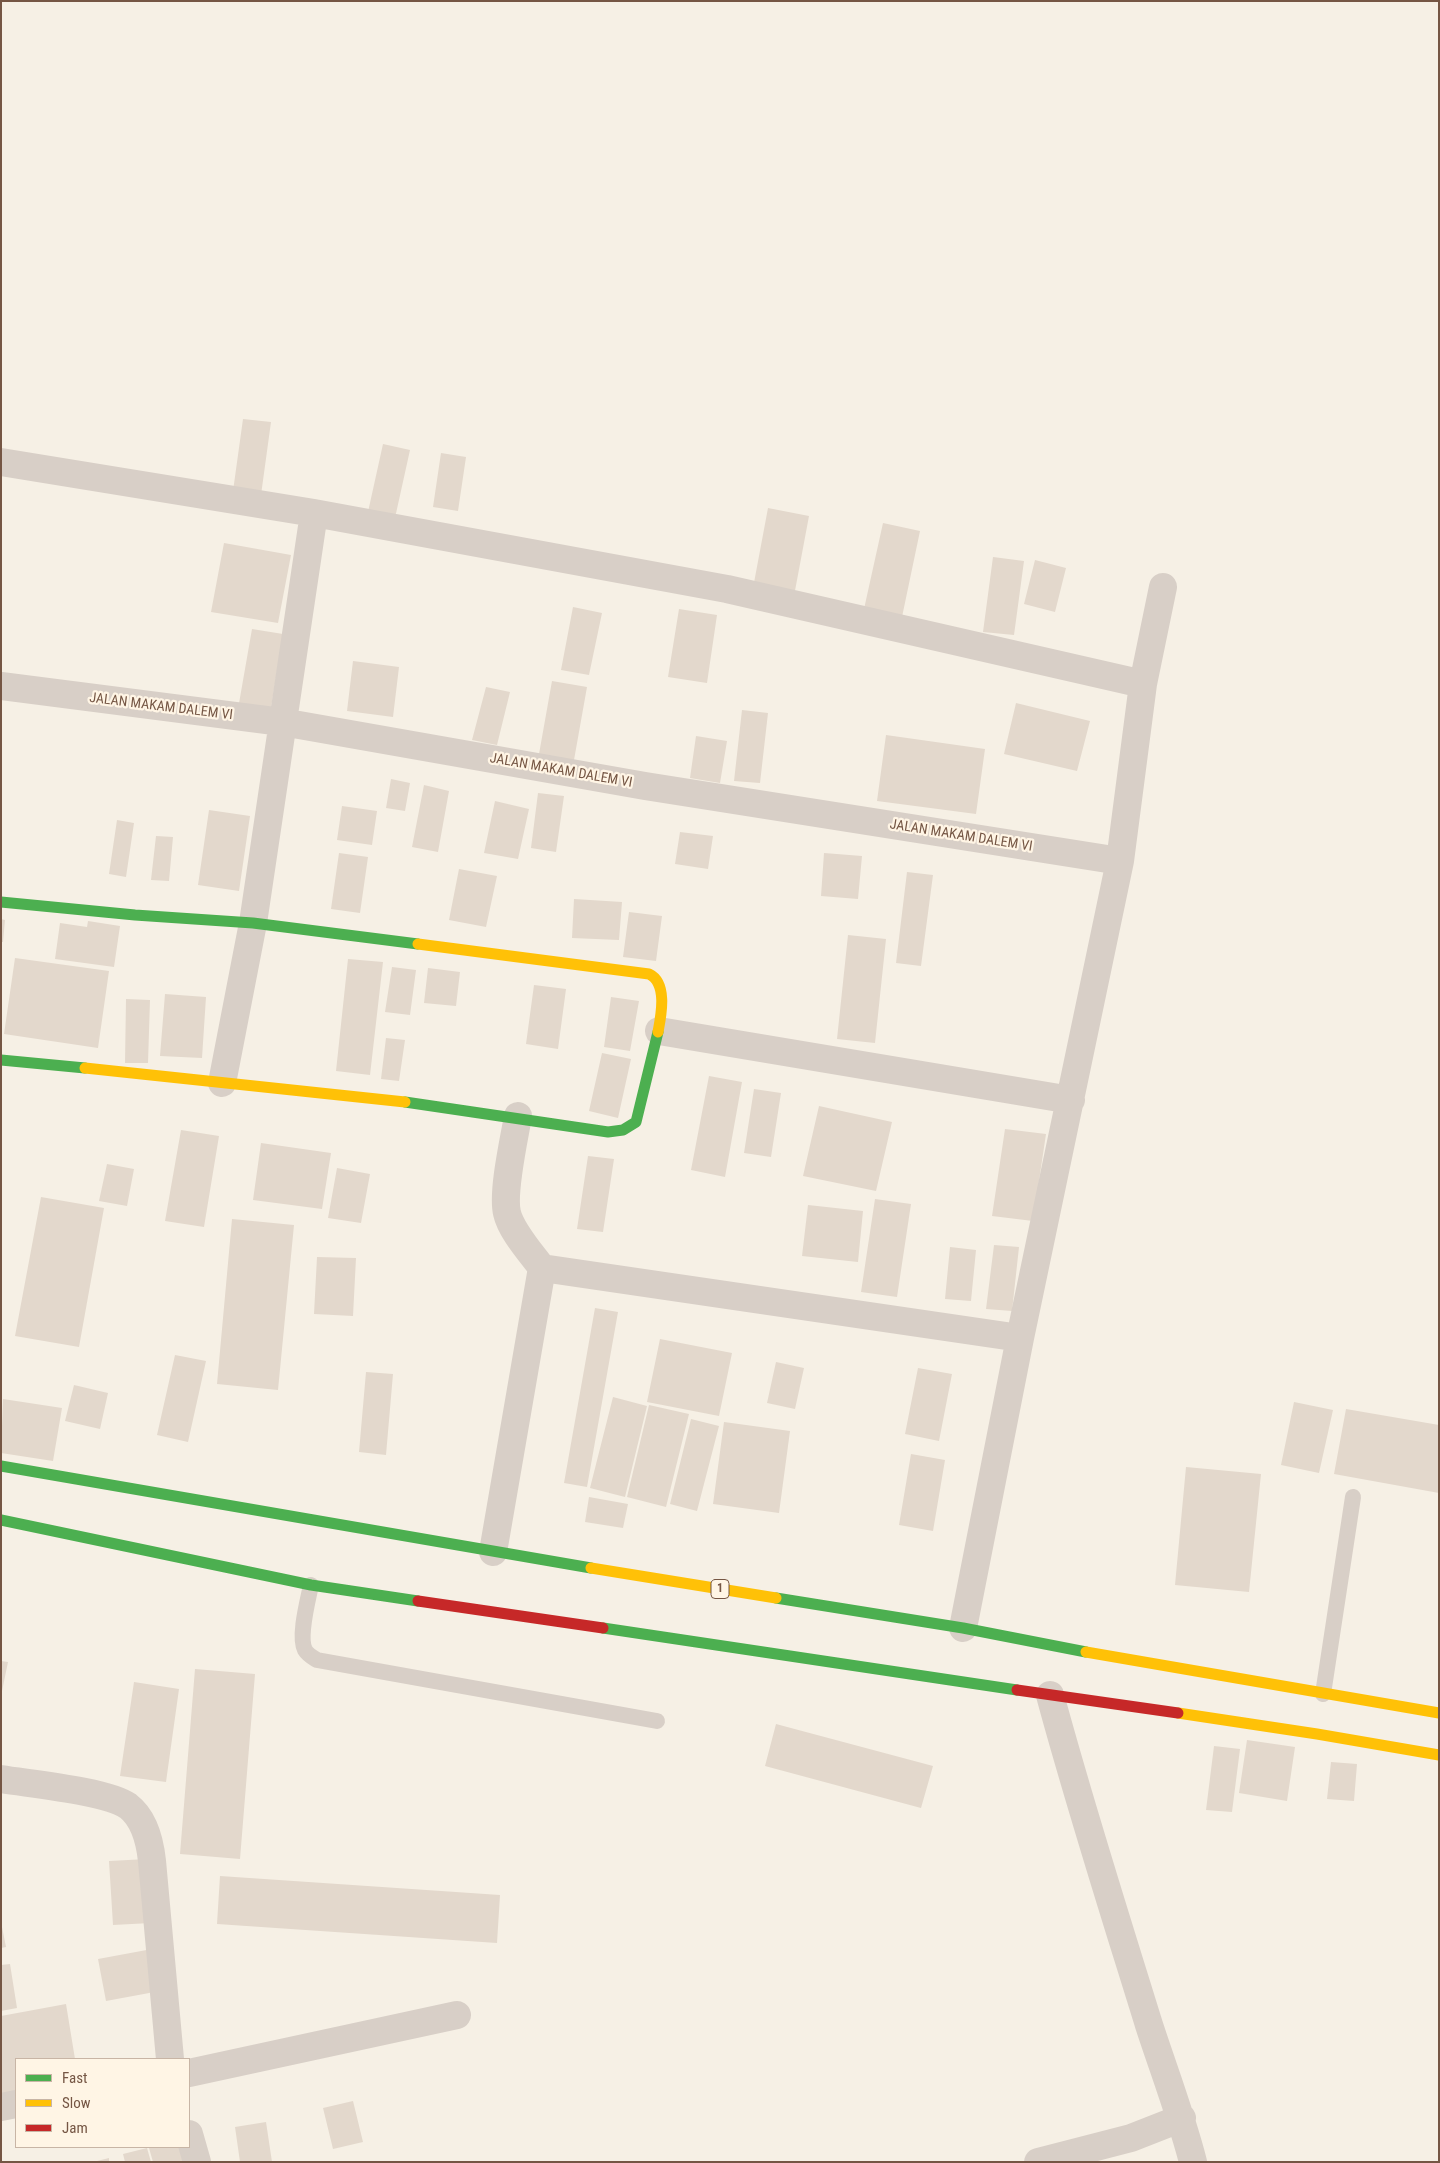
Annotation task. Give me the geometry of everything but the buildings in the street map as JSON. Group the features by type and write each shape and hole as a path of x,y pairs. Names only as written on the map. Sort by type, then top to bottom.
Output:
{"main road":[{"path":"1,902 135,916 253,923 628,970 654,976 658,981 661,992 659,1031 636,1122 630,1128 608,1132 518,1116 1,1060"},
{"name":"1","path":"1,1466 493,1552 963,1628 1050,1646 1439,1713"},
{"path":"1,1520 311,1585 1317,1734 1439,1755"}],"street":[{"path":"1,462 314,514 727,589 1143,684"},
{"path":"222,1083 253,923 314,514"},
{"path":"963,1628 1020,1338 1120,861 1143,684 1163,587"},
{"name":"JALAN MAKAM DALEM VI","path":"1,686 282,722 645,786 1120,861"},
{"path":"659,1031 1071,1100"},
{"path":"493,1552 542,1268 518,1234 507,1213 506,1193 518,1116"},
{"path":"542,1268 1020,1338"},
{"path":"1050,1695 1078,1797 1150,2028 1182,2118 1193,2162"},
{"path":"1,1779 111,1798 129,1807 139,1818 150,1842 170,2058"},
{"path":"190,2073 457,2015"},
{"path":"1,2107 15,2104"},
{"path":"1038,2162 1141,2135 1182,2118"},
{"path":"190,2138 197,2162"}],"lane":[{"path":"1323,1694 1354,1497"},
{"path":"311,1585 302,1639 304,1649 309,1656 317,1660 657,1721"}],"traffic: fast":[{"path":"1,902 135,915 253,923 418,944"},
{"path":"405,1102 608,1132 623,1130 636,1122 658,1032"},
{"path":"1,1060 85,1068"},
{"path":"1,1466 591,1568"},
{"path":"1,1520 311,1585 418,1601"},
{"path":"776,1598 963,1628 1086,1652"},
{"path":"603,1628 1017,1690"}],"traffic: slow":[{"path":"418,944 649,974 655,978 661,992 662,1000 658,1032"},
{"path":"85,1068 405,1102"},
{"path":"591,1568 776,1598"},
{"path":"1086,1652 1439,1713"},
{"path":"1178,1713 1439,1755"}],"traffic: jam":[{"path":"418,1601 603,1628"},
{"path":"1017,1690 1178,1713"}]}
